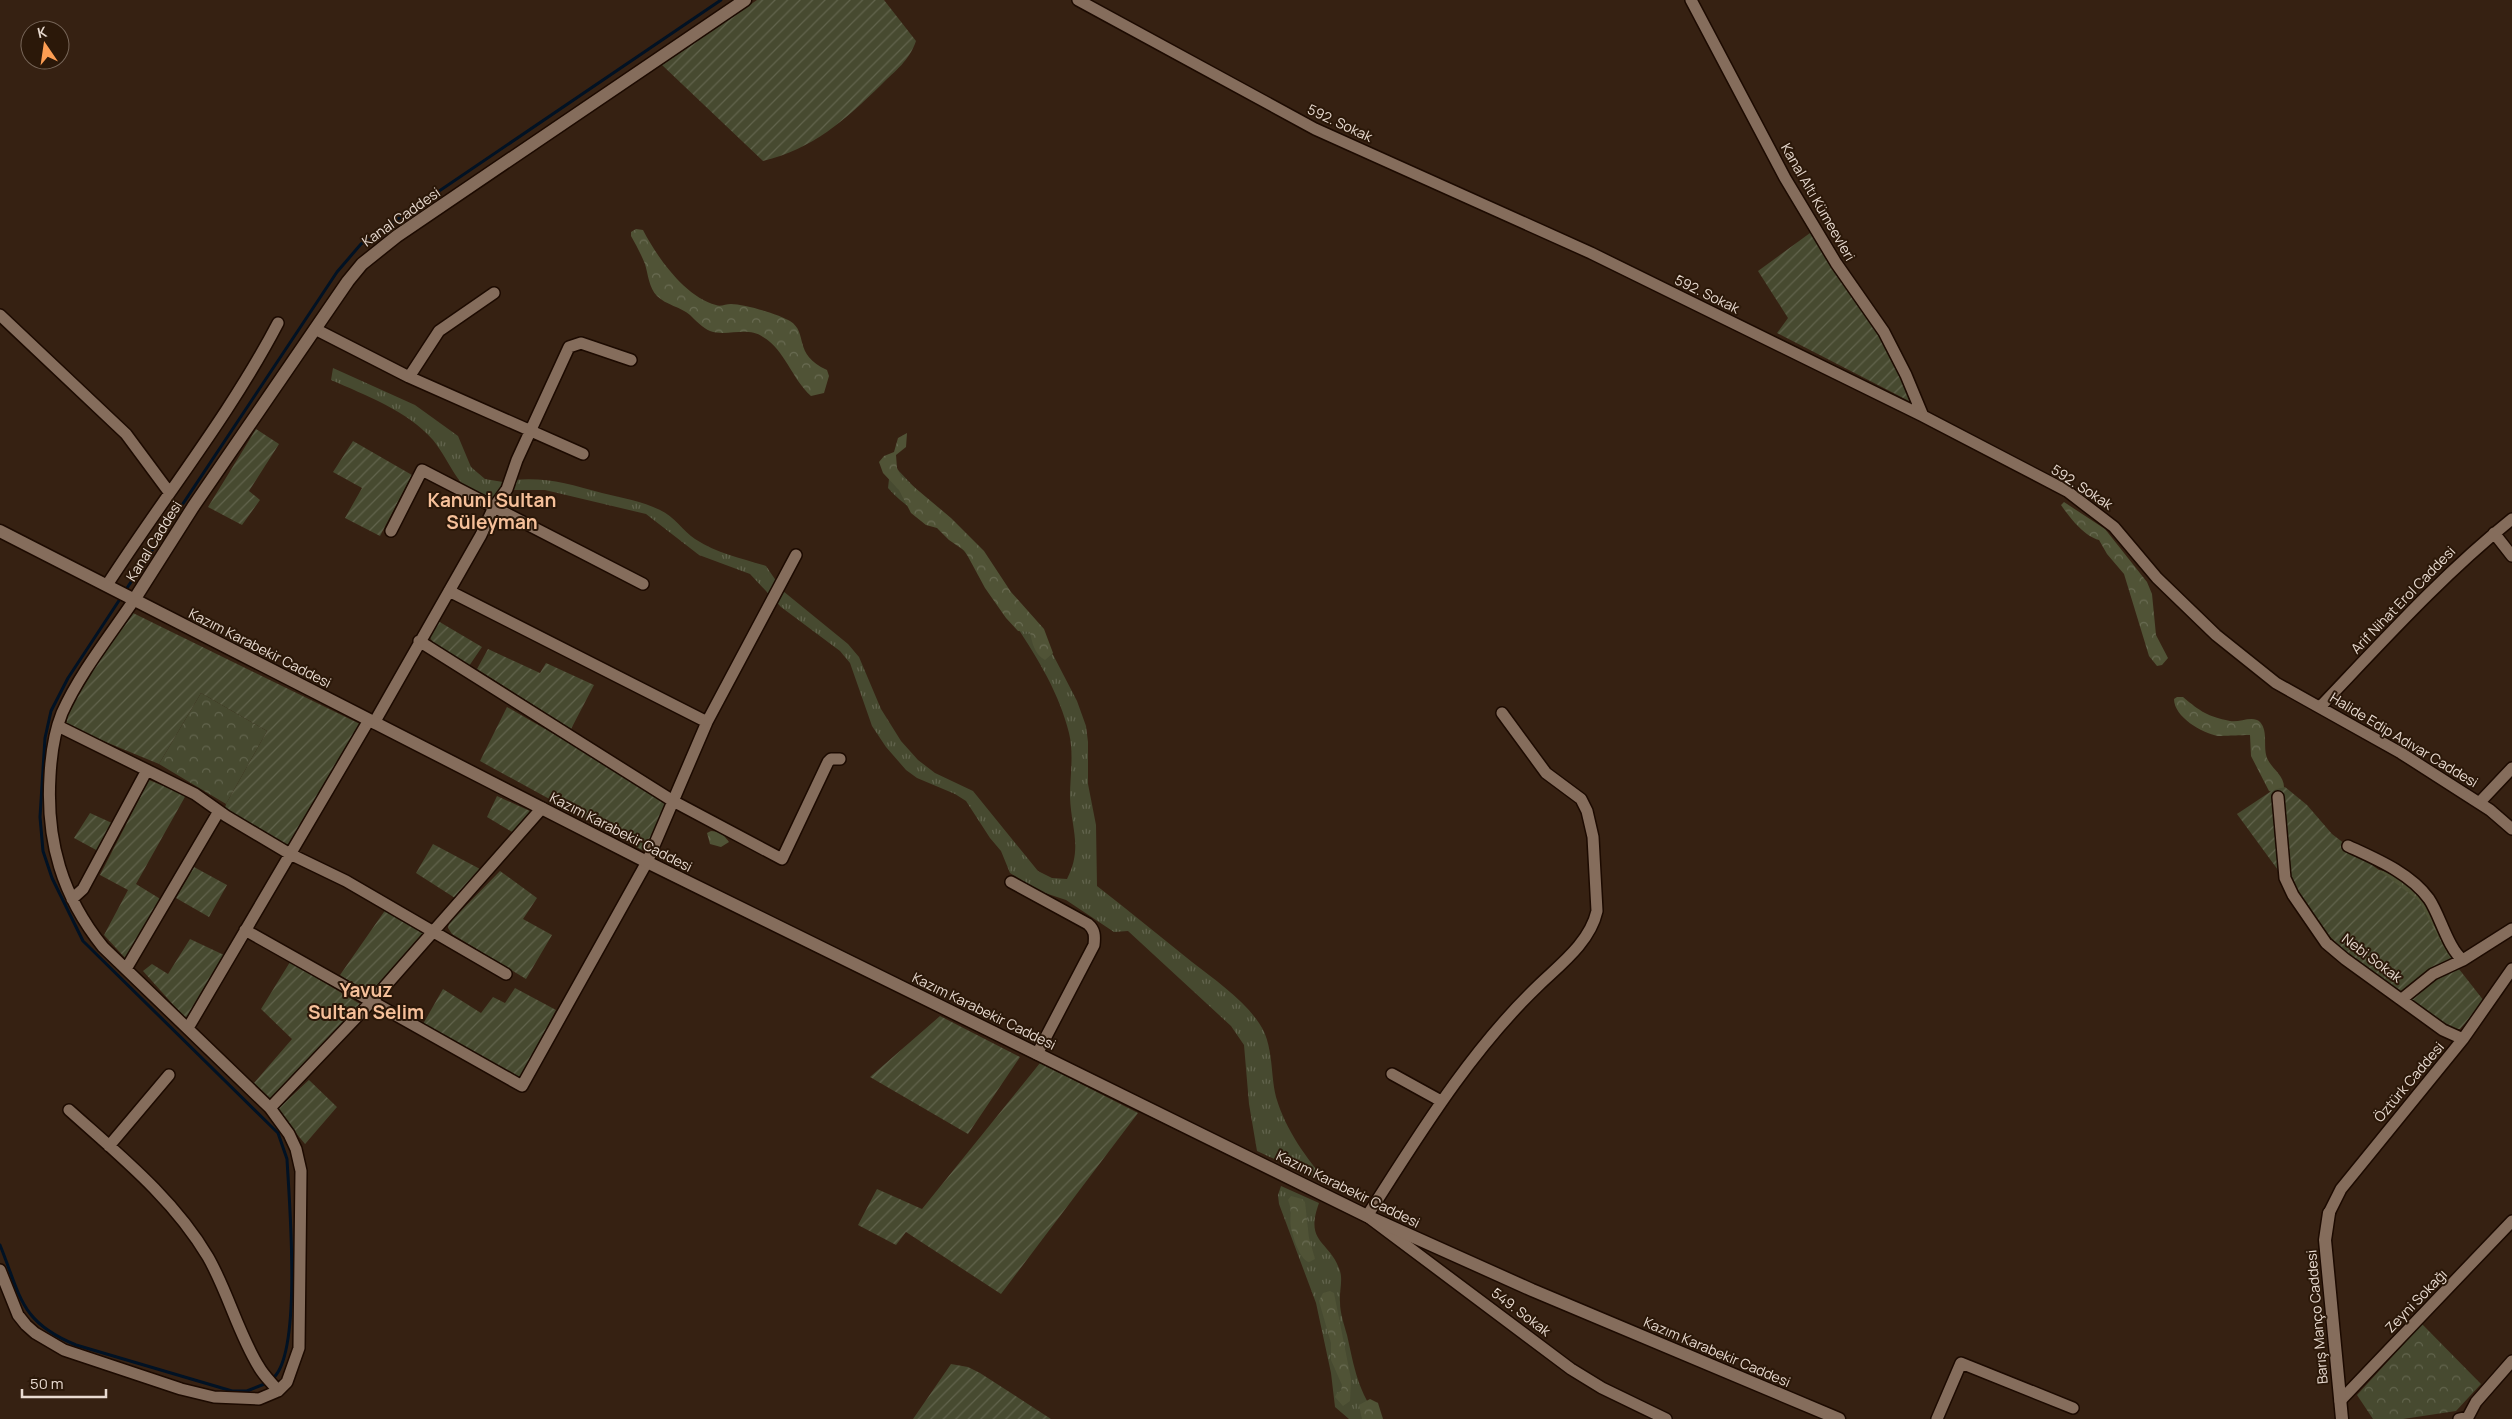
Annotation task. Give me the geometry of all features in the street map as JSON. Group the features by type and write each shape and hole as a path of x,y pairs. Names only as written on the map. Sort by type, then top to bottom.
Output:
{"street":[{"name":"Kanal Caddesi","path":"132,599 348,281 380,248 745,0"},
{"name":"592. Sokak","path":"1078,0 1315,129 1591,253 1923,416 2066,491 2114,527 2156,578 2216,635 2276,683"},
{"name":"Kanal Altı Kümeevleri","path":"1691,0 1785,178 1836,263 1884,332 1906,375 1923,416"},
{"path":"408,377 439,331 494,292"},
{"path":"0,315 126,434 170,492"},
{"path":"0,531 110,587 278,323"},
{"path":"315,329 408,377 583,454"},
{"path":"188,1028 449,590 481,535 494,507 507,489 530,431 567,351 572,344 580,343 631,360"},
{"path":"391,531 422,470 643,584"},
{"name":"Arif Nihat Erol Caddesi","path":"2320,707 2438,584 2512,518"},
{"path":"2494,533 2512,556"},
{"path":"245,930 522,1086 647,862 707,722 796,555"},
{"name":"Kazım Karabekir Caddesi","path":"110,587 647,862 1367,1216 1532,1290 1839,1419"},
{"path":"449,590 707,722"},
{"path":"0,1270 18,1315 26,1325 42,1338 64,1350 172,1386 214,1397 259,1399 287,1382 299,1348 300,1171 296,1149 289,1134 270,1108 126,970 91,932 72,899 53,846 49,816 51,759 58,726 69,698 132,599"},
{"path":"419,641 672,801 782,859 828,762 832,759 840,759"},
{"name":"Halide Edip Adıvar Caddesi","path":"2276,683 2401,754 2479,804 2512,829"},
{"path":"1367,1216 1442,1101 1506,1020 1591,930 1597,911 1593,838 1587,811 1581,799 1546,773 1502,713"},
{"path":"58,726 195,794 219,811 290,854 346,880 506,974"},
{"path":"2479,804 2512,768"},
{"path":"72,899 82,889 147,770"},
{"name":"Nebi Sokak","path":"2278,798 2284,878 2293,895 2326,943 2345,959 2443,1030 2463,1039"},
{"path":"270,1108 372,1001 542,808"},
{"path":"126,970 219,811"},
{"path":"2348,846 2385,864 2408,879 2423,892 2430,900 2456,952 2463,960"},
{"path":"1011,882 1094,929 1094,944 1037,1054"},
{"path":"2402,1000 2433,974 2463,960 2512,929"},
{"name":"Öztürk Caddesi","path":"2329,1213 2341,1189 2463,1039 2512,969"},
{"path":"1392,1074 1442,1101"},
{"path":"109,1146 169,1075"},
{"path":"69,1110 150,1184 191,1230 225,1290 261,1371 276,1388"},
{"name":"Barış Manço Caddesi","path":"2329,1213 2325,1240 2342,1419"},
{"name":"549. Sokak","path":"1367,1216 1571,1369 1602,1388 1666,1419"},
{"name":"Zeyni Sokağı","path":"2340,1401 2512,1221"},
{"path":"2465,1418 2476,1402 2512,1361"},
{"path":"1937,1419 1961,1363 2073,1408"}],"green space":[{"path":"757,0 884,0 916,41 902,65 868,98 827,132 797,149 763,161 662,65"},
{"path":"636,229 643,230 673,275 693,294 718,306 737,304 778,315 796,326 809,357 816,364 827,370 829,376 824,393 811,396 804,389 777,349 763,337 750,332 717,333 710,331 686,312 657,296 650,285 645,264 631,236 631,232"},
{"path":"1810,233 1890,351 1911,402 1777,333 1788,318 1758,271"},
{"path":"333,368 415,405 458,436 471,467 485,479 503,482 504,486 496,500 474,494 465,487 433,440 411,420 372,398 331,380"},
{"path":"256,429 279,444 249,491 260,500 242,525 208,507"},
{"path":"907,433 906,447 896,455 897,468 901,476 951,518 984,551 1011,592 1044,629 1053,653 1045,660 1036,652 1030,632 1018,631 1006,618 985,588 965,551 949,540 937,528 926,525 911,513 899,490 883,473 879,462 884,456 894,452 898,438"},
{"path":"353,441 412,475 380,536 345,518 362,488 333,472"},
{"path":"898,470 931,505 1049,647 1077,701 1086,726 1088,742 1088,784 1096,825 1097,886 1228,990 1259,1023 1267,1040 1276,1097 1285,1121 1305,1154 1328,1184 1257,1151 1249,1104 1244,1045 1231,1026 1128,931 1114,932 1066,900 1039,891 1010,873 1001,851 990,838 966,801 955,794 917,778 906,770 886,747 872,726 850,663 840,651 781,607 750,574 699,555 646,514 545,490 511,490 513,480 547,480 639,502 665,513 691,536 704,544 730,555 766,566 783,591 848,644 859,657 881,709 901,741 918,760 935,773 973,791 1038,871 1052,878 1067,879 1072,868 1075,848 1070,797 1071,749 1069,733 1058,699 1032,651 987,581 969,557 941,528 905,504 888,488 889,479"},
{"path":"2064,502 2105,529 2147,582 2152,594 2156,635 2168,658 2162,665 2157,666 2149,656 2124,574 2107,554 2099,540 2088,535 2073,521 2061,505"},
{"path":"133,613 362,725 290,846 286,847 225,808 267,731 201,693 159,764 67,726 68,715 82,686"},
{"path":"438,621 482,647 469,666 435,646 429,636"},
{"path":"488,649 540,673 546,663 594,685 571,729 477,669"},
{"path":"201,693 267,731 226,804 159,764"},
{"path":"2183,697 2200,710 2215,717 2230,721 2254,719 2260,722 2265,735 2266,755 2270,764 2283,780 2284,789 2274,793 2269,791 2251,756 2250,735 2218,736 2197,728 2184,718 2175,706 2174,699"},
{"path":"507,707 623,774 669,804 644,851 480,761"},
{"path":"149,780 186,795 136,884 162,900 127,960 104,935 128,890 100,875"},
{"path":"2285,787 2307,805 2332,834 2419,901 2448,955 2484,1001 2460,1029 2451,1029 2346,952 2319,926 2237,814 2273,790"},
{"path":"497,796 530,811 514,833 487,817"},
{"path":"90,813 112,823 98,851 74,838"},
{"path":"711,831 721,832 729,842 721,847 710,844 707,833"},
{"path":"433,844 480,869 455,898 416,873"},
{"path":"194,867 227,885 209,917 176,898"},
{"path":"2366,869 2382,871 2397,876 2409,885 2430,910 2454,952 2453,959 2447,961"},
{"path":"500,871 537,898 523,919 552,935 526,979 452,934 448,928 449,923"},
{"path":"386,909 423,933 370,995 340,975"},
{"path":"190,939 224,955 186,1019 143,971 152,964 168,974"},
{"path":"290,962 360,1004 271,1099 254,1083 292,1039 261,1009"},
{"path":"515,988 556,1010 520,1079 423,1024 443,989 481,1013 493,997 505,1003"},
{"path":"940,1016 1020,1057 968,1134 870,1077"},
{"path":"1040,1063 1138,1113 1001,1294 906,1232 896,1245 858,1225 877,1189 922,1209"},
{"path":"309,1080 337,1107 305,1144 277,1110"},
{"path":"1281,1186 1319,1203 1315,1216 1316,1234 1336,1261 1340,1271 1341,1310 1355,1369 1367,1400 1380,1419 1349,1419 1335,1407 1331,1373 1316,1303 1279,1204 1278,1195"},
{"path":"1291,1196 1302,1199 1305,1202 1309,1238 1315,1259 1309,1262 1300,1253 1292,1232 1288,1200"},
{"path":"1330,1291 1334,1293 1351,1379 1350,1401 1343,1406 1335,1397 1341,1391 1342,1385 1331,1360 1331,1343 1319,1301 1323,1293"},
{"path":"2422,1324 2481,1384 2456,1411 2403,1419 2373,1419 2357,1395"},
{"path":"951,1364 968,1367 980,1373 1051,1419 913,1419"},
{"path":"1370,1399 1378,1403 1383,1419 1362,1419 1359,1405"}],"waterway":[{"path":"125,591 337,272 361,244 721,0"},
{"path":"122,596 68,678 51,711 45,738 40,817 43,851 52,878 83,941 278,1133 287,1159 292,1275 288,1341 282,1365 272,1379"},
{"path":"0,1245 25,1306 43,1327 58,1336 76,1345 232,1391 247,1391 267,1383"}],"district":[{"name":"Kanuni Sultan Süleyman","path":"492,511"},
{"name":"Yavuz Sultan Selim","path":"366,1001"}]}
